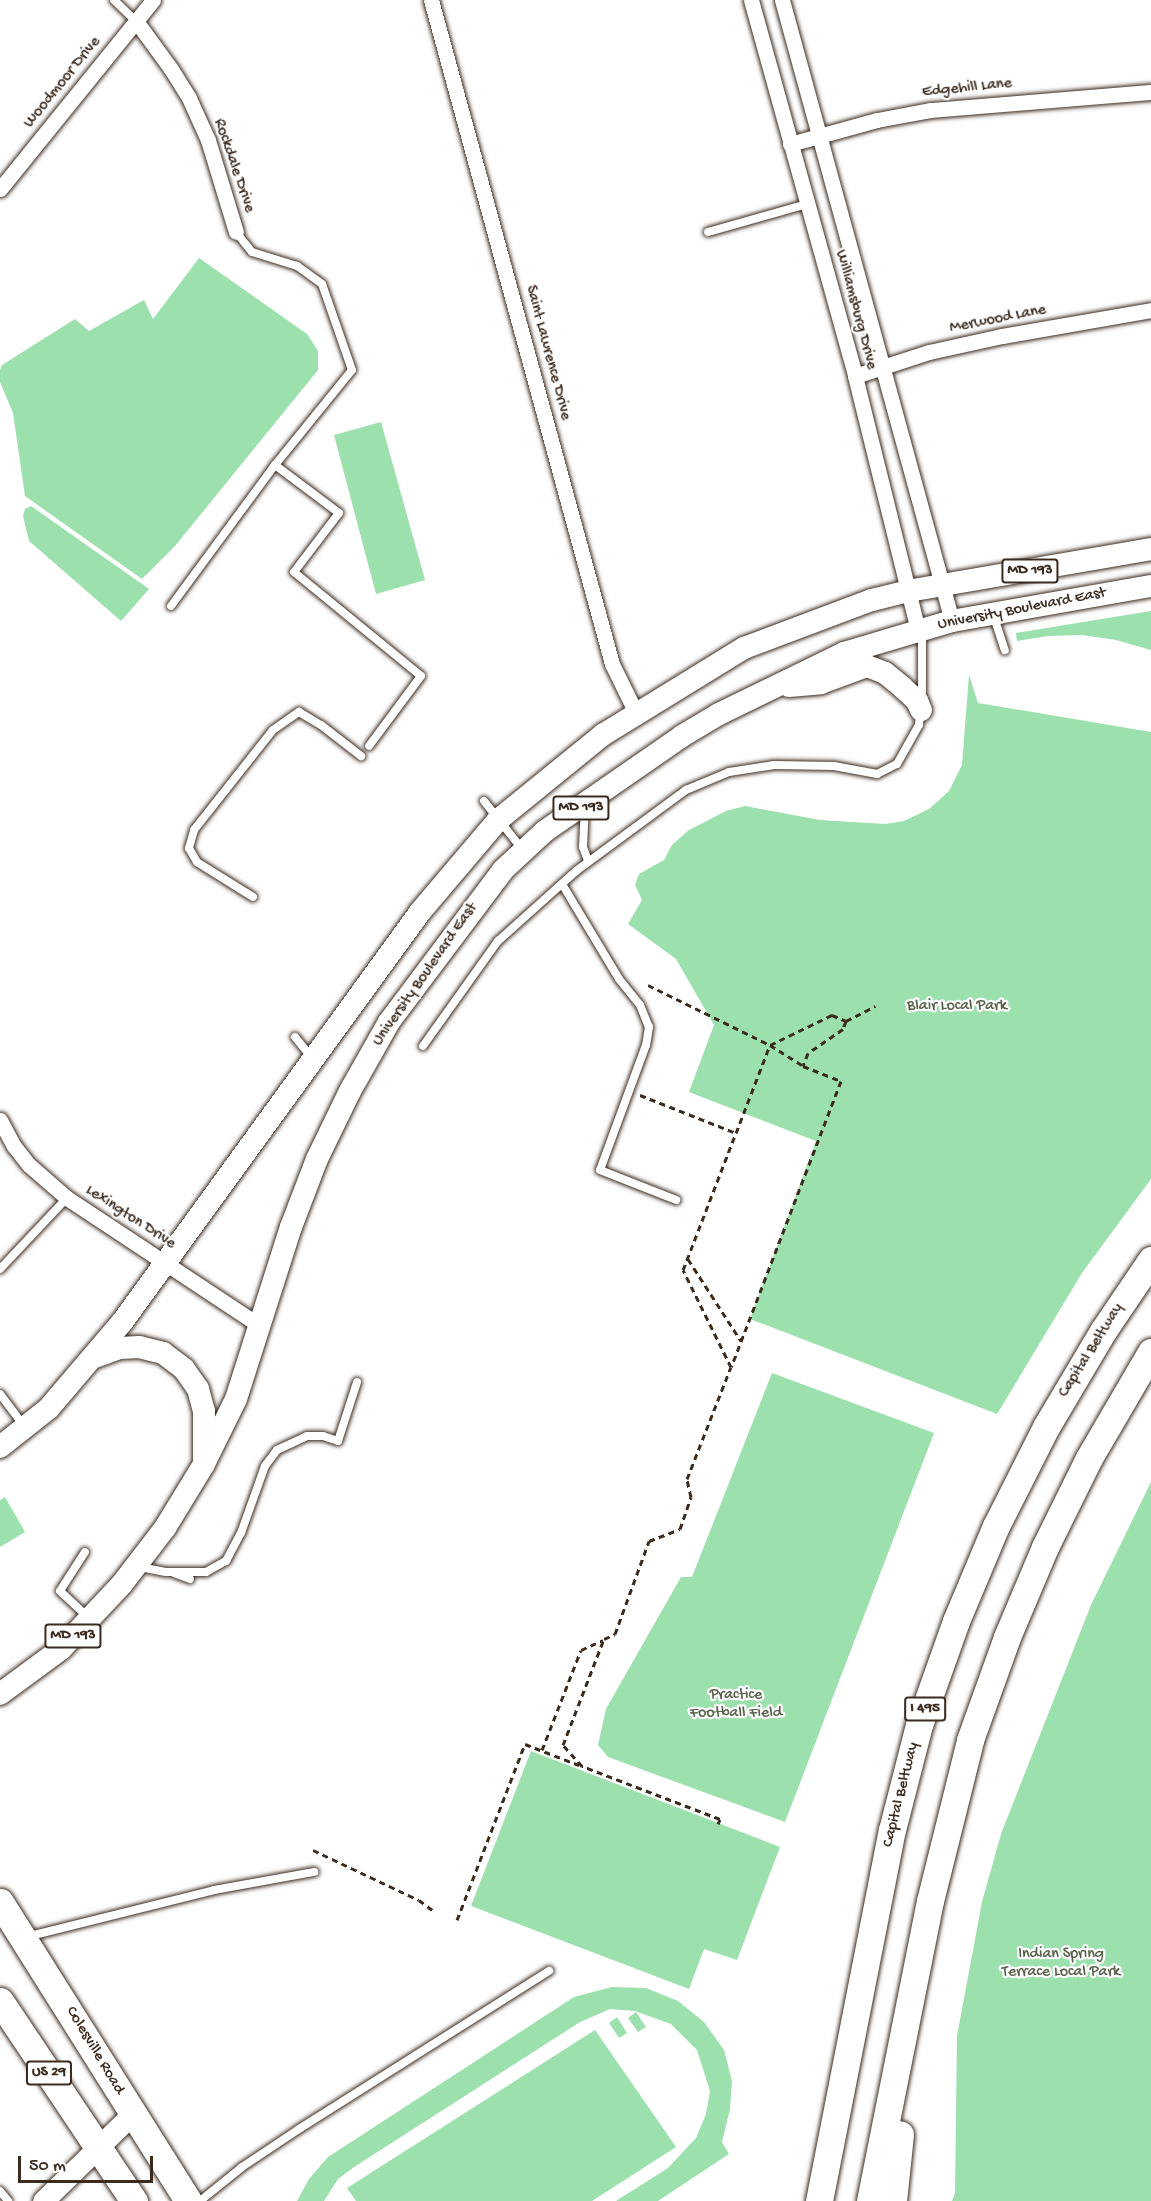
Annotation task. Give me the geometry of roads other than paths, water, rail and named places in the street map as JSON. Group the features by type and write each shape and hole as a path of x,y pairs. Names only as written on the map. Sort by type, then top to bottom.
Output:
{"highway":[{"name":"Capital Beltway","path":"819,2201 892,1830 919,1725 956,1621 996,1526 1046,1427 1103,1331 1151,1260"},
{"path":"870,2201 919,1957 957,1786 1003,1648 1066,1504 1116,1409 1151,1352"},
{"name":"Colesville Road","path":"0,1902 188,2201"},
{"path":"893,2201 919,1957"},
{"name":"US 29","path":"0,2001 134,2201"}],"main road":[{"name":"MD 193","path":"0,1447 49,1408 93,1358 420,912 498,820 604,734 744,648 872,600 909,591 1151,549"},
{"name":"University Boulevard East","path":"0,1694 61,1649 135,1567 165,1528 204,1464 236,1398 291,1227 317,1159 350,1091 388,1022 502,870 545,831 691,730 718,714 844,653 952,621 1151,586"},
{"path":"778,685 799,686 821,683 867,666 885,673 917,701 921,710"},
{"path":"93,1358 120,1348 139,1347 163,1353 184,1369 198,1389 204,1411 204,1464"}],"street":[{"name":"Woodmoor Drive","path":"0,189 153,0"},
{"name":"Saint Lawrence Drive","path":"431,0 612,664 636,713"},
{"name":"Williamsburg Drive","path":"751,0 855,376 920,630"},
{"name":"Williamsburg Drive","path":"782,0 821,135 952,621"},
{"name":"Rockdale Drive","path":"136,21 171,69 194,109 208,140 236,232"},
{"name":"Edgehill Lane","path":"789,144 877,120 931,110 1151,92"},
{"name":"Merwood Lane","path":"855,376 929,352 1002,336 1151,310"},
{"name":"Lexington Drive","path":"0,1120 7,1146 67,1198 259,1325"},
{"path":"43,2201 132,2114"}],"lane":[{"path":"114,0 136,21"},
{"path":"708,232 807,204"},
{"path":"171,606 275,465 352,370 321,284 297,266 252,252 236,232"},
{"path":"275,465 339,513 294,572 421,676 369,746"},
{"path":"993,613 1005,650"},
{"path":"423,1046 498,941 588,861 686,790 729,772 774,765 814,766 877,774 897,764 918,725 921,710 920,630"},
{"path":"253,897 196,862 189,848 194,830 273,730 298,712 361,756"},
{"path":"484,801 524,851"},
{"path":"585,805 583,847 588,861"},
{"path":"562,884 619,979 640,1005 647,1018 646,1045 600,1170 676,1200"},
{"path":"295,1037 312,1058"},
{"path":"0,1269 67,1198"},
{"path":"135,1567 170,1572 206,1572 226,1561 241,1533 265,1466 277,1450 307,1436 323,1436 338,1441 357,1382"},
{"path":"0,1394 25,1428"},
{"path":"85,1552 60,1591 89,1618"},
{"path":"170,1572 190,1579"},
{"path":"24,1937 214,1890 314,1872"},
{"path":"201,2201 242,2167 290,2135 549,1971"},
{"path":"0,2191 8,2201"}],"park label":[{"name":"Blair Local Park","path":"957,1007"},
{"name":"Practice Football Field","path":"736,1705"},
{"name":"Indian Spring Terrace Local Park","path":"1061,1964"}]}
